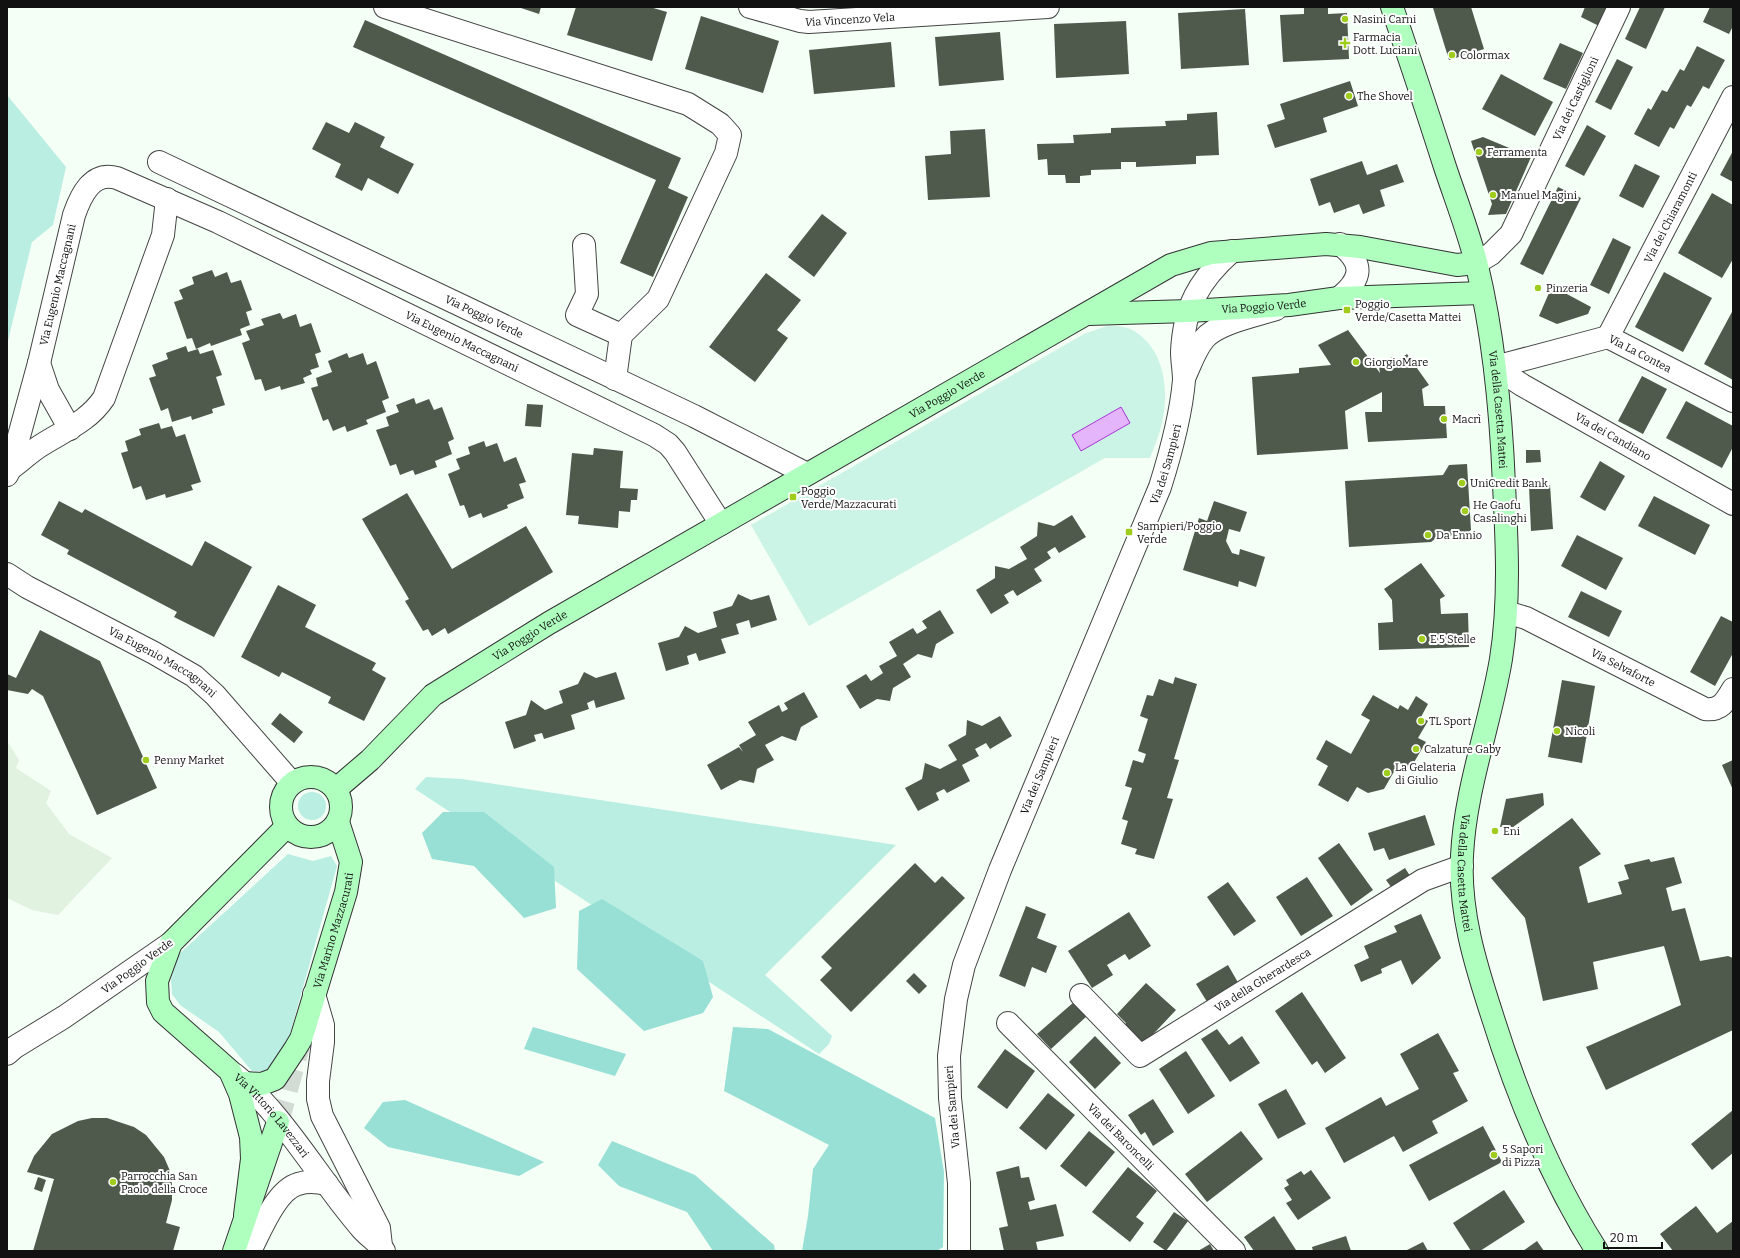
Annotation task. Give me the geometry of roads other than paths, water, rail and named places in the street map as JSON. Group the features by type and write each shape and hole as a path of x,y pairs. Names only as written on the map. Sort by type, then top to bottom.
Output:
{"street":[{"path":"385,7 688,104 720,124 730,135 726,153 658,299 621,335 615,379"},
{"name":"Via Vincenzo Vela","path":"750,7 800,21 809,22 1048,7"},
{"name":"Via della Casetta Mattei","path":"1392,7 1476,263 1495,367 1504,481 1506,612 1498,674 1469,801 1464,833 1462,866 1463,899 1472,946 1486,997 1512,1076 1545,1158 1571,1208 1597,1251"},
{"name":"Via dei Castiglioni","path":"1476,263 1492,254 1511,234 1619,7"},
{"name":"Via dei Chiaramonti","path":"1608,337 1733,97"},
{"name":"Via Poggio Verde","path":"159,162 615,379 807,474"},
{"name":"Via Eugenio Maccagnani","path":"9,472 39,363 70,229 78,204 86,188 98,179 111,176 167,199 309,266 530,376 654,435 668,444 675,452 721,524"},
{"name":"Via Eugenio Maccagnani","path":"9,472 40,446 70,429 96,409 108,391 163,235 167,199"},
{"name":"Via Poggio Verde","path":"336,789 370,760 418,710 445,687 549,623 1171,265 1194,257 1232,251 1311,244 1340,244 1456,265 1476,263"},
{"path":"1339,298 1353,284 1357,268 1352,255 1340,244"},
{"path":"584,245 587,294 577,315 621,335"},
{"path":"1189,311 1206,276 1232,251"},
{"name":"Via Poggio Verde","path":"1087,314 1189,311 1289,305 1339,298 1482,293"},
{"path":"1184,378 1200,344 1211,332 1289,305"},
{"name":"Via dei Sampieri","path":"959,1251 959,1183 950,1098 949,1056 956,999 964,965 1000,870 1160,487 1175,438 1184,378 1182,350 1189,311"},
{"name":"Via La Contea","path":"1495,367 1608,337 1733,401"},
{"path":"39,363 48,390 70,429"},
{"name":"Via dei Candiano","path":"1495,367 1522,385 1733,504"},
{"name":"Via Eugenio Maccagnani","path":"7,574 27,587 154,653 194,676 215,695 292,783"},
{"name":"Via Selvaforte","path":"1506,612 1526,618 1705,709 1714,709 1723,705 1733,689"},
{"path":"336,789 328,781 315,777 304,778 292,783 284,795 281,803 283,819 287,826 302,835 313,836 327,831 338,822"},
{"name":"Via Marino Mazzacurati","path":"237,1077 262,1084 275,1079 301,1039 346,892 351,868 338,822 342,809 340,795 336,789"},
{"name":"Via Poggio Verde","path":"7,1054 15,1047 64,1017 171,943 287,826"},
{"name":"Via della Gherardesca","path":"1081,995 1140,1056 1423,880 1462,866"},
{"name":"Via Vittorio Lavezzari","path":"171,943 157,981 158,1002 169,1019 208,1050 237,1077 278,1122 363,1230 382,1249"},
{"path":"314,994 322,1025 323,1042 318,1081 318,1099 322,1116 379,1228 382,1249"},
{"name":"Via dei Baroncelli","path":"1008,1023 1234,1251"},
{"path":"237,1077 251,1137 252,1159 245,1215"},
{"path":"234,1251 245,1215 278,1122"},
{"path":"250,1251 278,1200 286,1190 298,1184 314,1182 327,1184"}],"tunnel":[{"path":"278,1122 299,1046"}],"place":[{"name":"Nasini Carni","path":"1345,19"},
{"name":"Farmacia Dott. Luciani","path":"1345,43"},
{"name":"Colormax","path":"1452,55"},
{"name":"The Shovel","path":"1349,96"},
{"name":"Ferramenta","path":"1479,152"},
{"name":"Manuel Magini","path":"1493,195"},
{"name":"Pinzeria","path":"1538,288"},
{"name":"Poggio Verde/Casetta Mattei","path":"1347,310"},
{"name":"GiorgioMare","path":"1356,362"},
{"name":"Macrì","path":"1444,419"},
{"name":"UniCredit Bank","path":"1462,483"},
{"name":"Poggio Verde/Mazzacurati","path":"793,497"},
{"name":"He Gaofu Casalinghi","path":"1465,511"},
{"name":"Sampieri/Poggio Verde","path":"1129,532"},
{"name":"Da Ennio","path":"1428,535"},
{"name":"E 5 Stelle","path":"1422,639"},
{"name":"TL Sport","path":"1421,721"},
{"name":"Nicoli","path":"1557,731"},
{"name":"Calzature Gaby","path":"1416,749"},
{"name":"Penny Market","path":"146,760"},
{"name":"La Gelateria di Giulio","path":"1387,773"},
{"name":"Eni","path":"1495,831"},
{"name":"5 Sapori di Pizza","path":"1494,1155"},
{"name":"Parrocchia San Paolo della Croce","path":"113,1182"}]}
